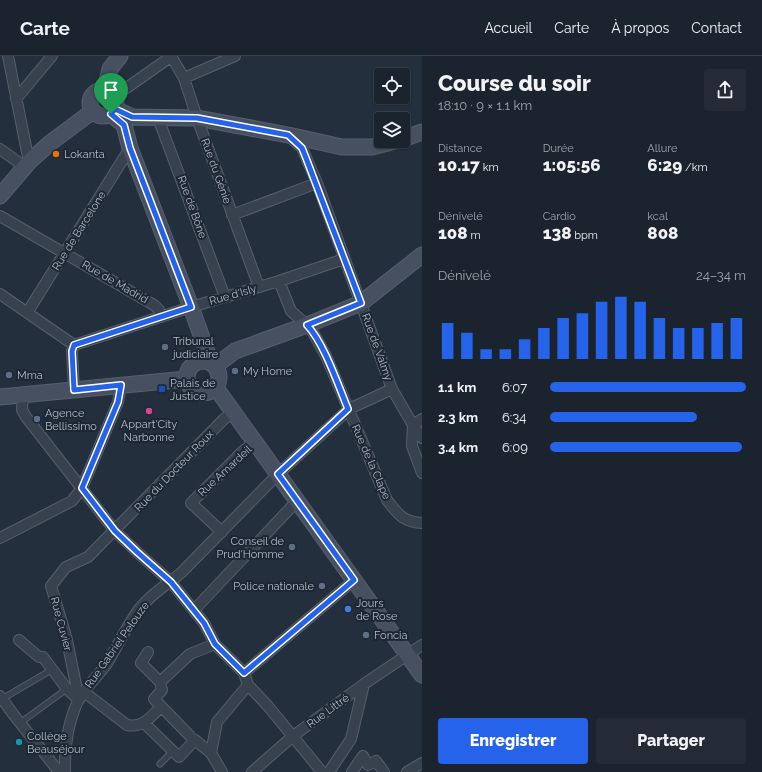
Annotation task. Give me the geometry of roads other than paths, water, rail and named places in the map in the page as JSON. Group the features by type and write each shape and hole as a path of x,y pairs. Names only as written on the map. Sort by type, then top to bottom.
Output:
{"main road":[{"path":"120,56 110,69 111,102 124,125 130,148 213,364 219,376 216,388 208,393 199,393 191,387 188,378 188,374 193,366 202,362 213,364 235,351 307,325 311,317 359,300 422,255"},
{"path":"111,102 103,116 96,114 93,111 90,98 96,91 132,117 197,118 342,146 374,146"},
{"path":"0,196 27,165 50,143 93,111"},
{"path":"410,136 422,132"},
{"path":"359,300 422,246"},
{"path":"0,397 188,378"},
{"path":"216,388 422,675"}],"street":[{"path":"8,56 27,165"},
{"path":"16,99 52,56"},
{"path":"111,102 171,56"},
{"name":"Rue du Génie","path":"171,56 184,78 197,118 259,287"},
{"path":"184,78 235,56"},
{"name":"Rue de Bône","path":"158,118 225,297"},
{"name":"Rue de Valmy","path":"288,135 302,148 317,183 392,388 422,438"},
{"name":"Rue de Barcelone","path":"27,313 130,148"},
{"path":"0,149 27,165"},
{"path":"232,215 317,183"},
{"name":"Rue de Madrid","path":"0,216 154,304 159,310 161,317"},
{"name":"Rue d'Isly","path":"74,345 191,307 279,281 344,259"},
{"name":"Rue de la Clape","path":"279,281 291,311 311,330 326,356 387,500 398,515 411,522 422,523"},
{"path":"0,294 74,345 72,351 74,390"},
{"path":"0,538 72,501 82,488 118,402 121,385"},
{"name":"Rue Gabriel Pelouze","path":"65,772 64,759 70,722 82,696 106,664 141,607 160,588 171,582 278,474 348,409 392,388"},
{"path":"23,395 22,410 26,417 115,531 171,582 204,623 215,644 244,673 248,685 268,705 322,772"},
{"name":"Rue du Docteur Roux","path":"115,531 223,420 233,412"},
{"path":"422,419 413,425 412,446 422,473"},
{"name":"Rue Amardeil","path":"222,532 191,503 244,450 255,443"},
{"path":"194,610 297,501"},
{"name":"Rue Cuvier","path":"82,696 71,686 67,640 51,586 66,567 88,557 115,531"},
{"path":"244,673 354,580"},
{"path":"19,640 42,657 71,686"},
{"path":"160,682 190,654 215,644"},
{"name":"Rue Littré","path":"255,771 293,736 364,684 422,645"},
{"path":"148,652 141,663 160,682 162,690 154,699 160,707 190,736"},
{"path":"329,772 351,739 364,684"},
{"path":"211,753 217,722 248,685"},
{"path":"82,696 127,724 133,726 144,723 160,707"},
{"path":"1,697 20,723 56,768 61,772"},
{"path":"144,723 179,757 195,740 211,753 222,772"},
{"path":"352,772 363,756 368,766 376,761 384,772"},
{"path":"407,772 422,763"}],"lane":[{"path":"1,697 53,669"},
{"path":"20,723 71,686"},
{"path":"160,764 173,751"}],"place":[{"name":"Lokanta","path":"56,154"},
{"name":"Tribunal judiciaire","path":"165,347"},
{"name":"My Home","path":"235,371"},
{"name":"Mma","path":"9,375"},
{"name":"Palais de Justice","path":"162,389"},
{"name":"Appart'City Narbonne","path":"149,411"},
{"name":"Agence Bellissimo","path":"37,419"},
{"name":"Conseil de Prud'Homme","path":"292,547"},
{"name":"Police nationale","path":"322,586"},
{"name":"Jours de Rose","path":"348,609"},
{"name":"Foncia","path":"366,635"},
{"name":"Collège Beauséjour","path":"19,742"}]}
